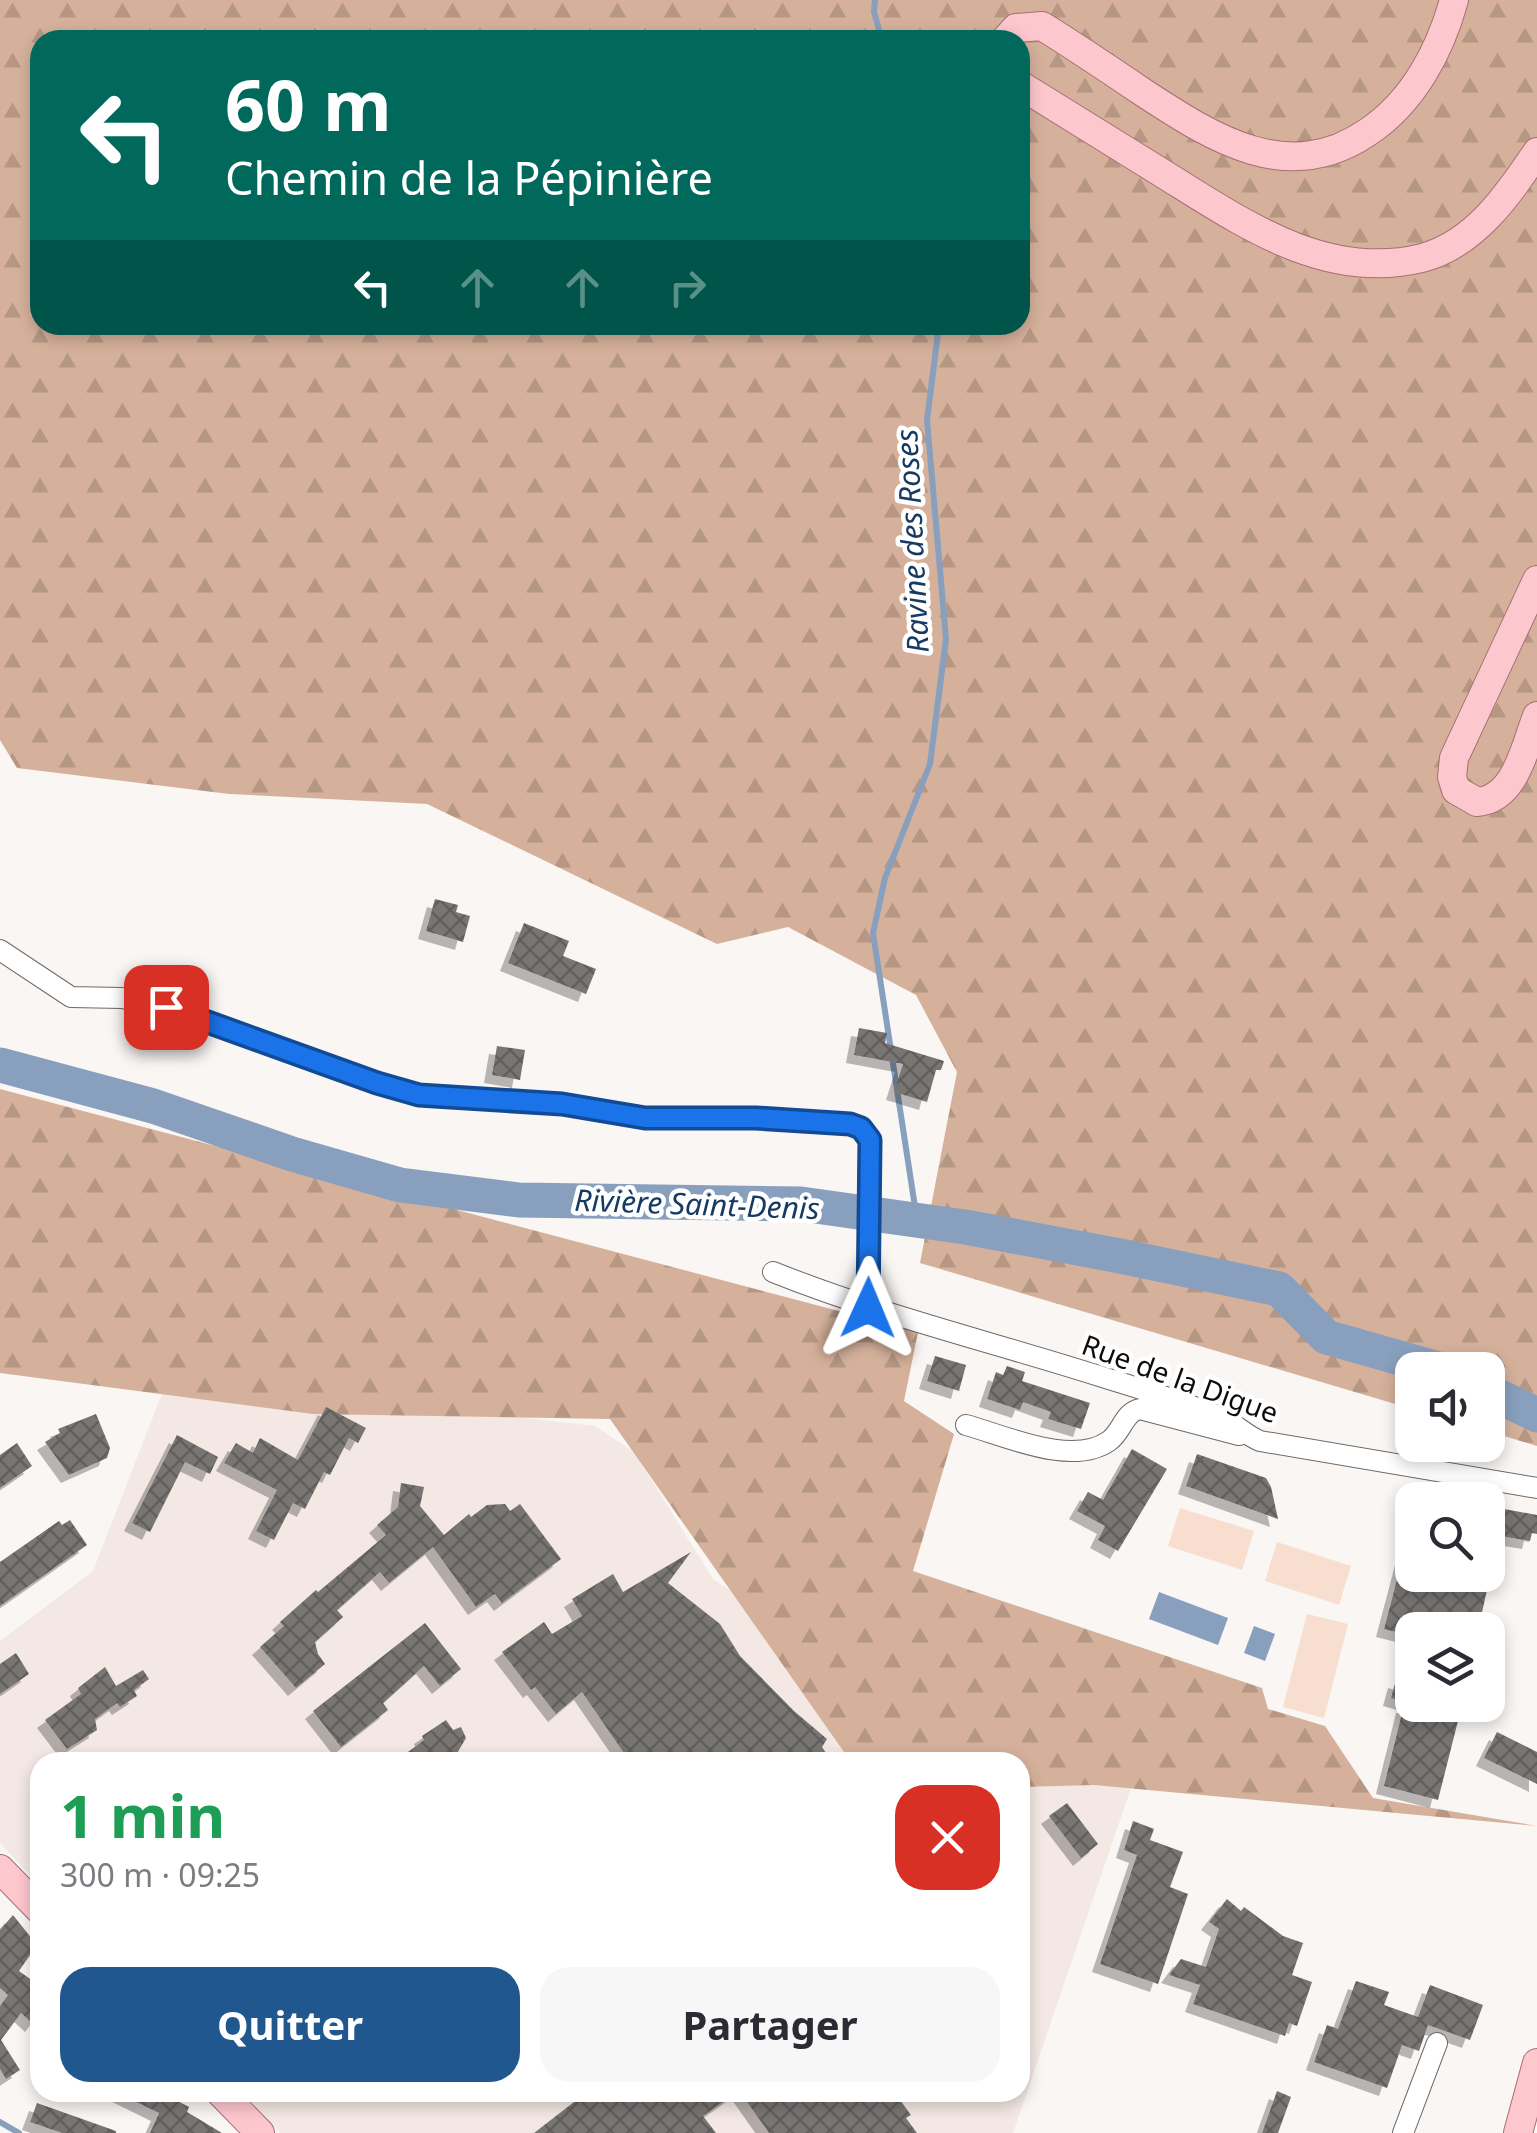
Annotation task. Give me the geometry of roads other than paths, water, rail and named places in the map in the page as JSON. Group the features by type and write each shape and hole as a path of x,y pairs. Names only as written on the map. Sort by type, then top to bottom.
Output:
{"main road":[{"path":"1014,30 1042,26 1214,137 1265,154 1307,155 1358,139 1382,123 1400,104 1437,48 1454,0"},
{"path":"1030,91 1282,244 1334,260 1379,264 1424,257 1461,239 1502,204 1537,152"},
{"path":"1537,580 1454,758 1452,777 1456,790 1478,802 1499,796 1510,781 1537,716"},
{"path":"1,1872 30,1900"},
{"path":"1518,2133 1537,2063"},
{"path":"230,2102 260,2133"}],"street":[{"path":"0,950 72,997 122,998 166,1007 419,1095 562,1104 645,1118 850,1124 867,1134 868,1302"},
{"name":"Rue de la Digue","path":"773,1272 1133,1387 1225,1419 1246,1436 1537,1488"},
{"path":"966,1425 1068,1454 1103,1446 1114,1438 1129,1413 1140,1409 1246,1436"},
{"path":"1404,2133 1436,2043"}],"water":[{"path":"1159,1592 1228,1618 1218,1645 1149,1619"},
{"path":"1254,1626 1275,1634 1265,1661 1244,1653"}],"waterway":[{"name":"Ravine des Roses","path":"875,0 879,30"},
{"name":"Ravine des Roses","path":"917,1220 873,933 885,878 930,764 946,639 927,420 938,335"},
{"name":"Rivière Saint-Denis","path":"0,1065 153,1106 292,1154 400,1185 519,1200 801,1204 965,1227 1279,1289 1326,1337 1395,1357"},
{"name":"Rivière Saint-Denis","path":"1505,1399 1537,1415"},
{"path":"0,2122 19,2133"}]}
